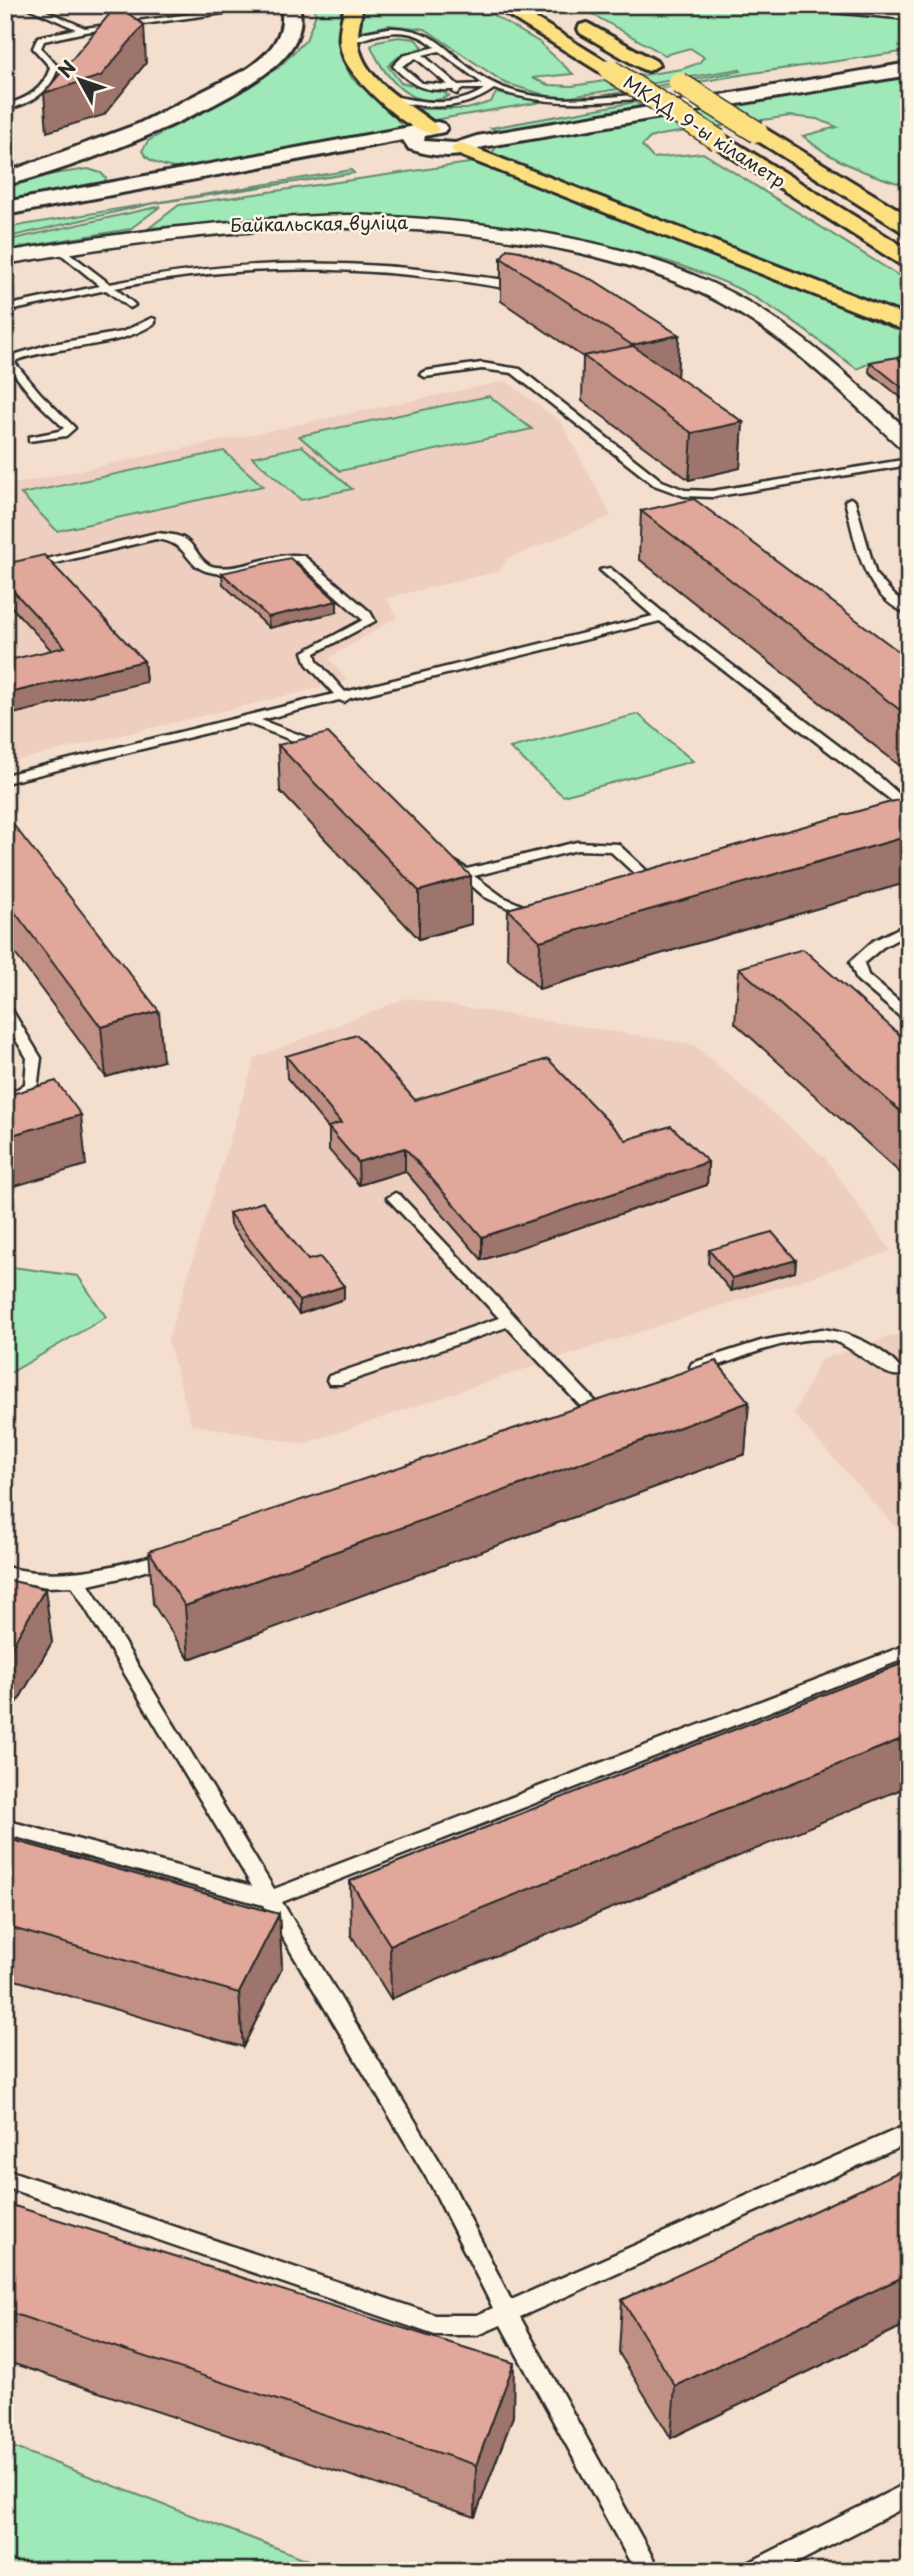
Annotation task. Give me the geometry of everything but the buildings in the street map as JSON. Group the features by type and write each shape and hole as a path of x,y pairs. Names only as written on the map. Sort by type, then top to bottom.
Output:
{"highway":[{"path":"354,5 349,43 356,65 364,77 388,97 426,137"},
{"name":"МКАД, 9-ы кіламетр","path":"500,5 610,70 909,260"},
{"name":"МКАД, 9-ы кіламетр","path":"568,17 909,226"},
{"path":"468,139 909,325"},
{"path":"798,157 888,188"}],"main road":[{"path":"79,155 119,158 206,99 270,61 290,33 293,16 290,5"},
{"path":"468,139 651,95 751,78 909,57"},
{"path":"5,209 129,192 170,179 426,137 468,139 909,69"},
{"path":"5,219 129,192 426,137"},
{"path":"5,179 79,155 119,158 156,170 170,179"},
{"path":"119,158 115,172 129,192"}],"street":[{"path":"809,5 909,13"},
{"name":"Байкальская вуліца","path":"5,258 198,227 363,219 421,221 474,227 592,250 694,282 736,303 771,325 909,443"}],"lane":[{"path":"26,5 85,30"},
{"path":"5,108 22,103 39,93 52,80 54,67 37,48 41,39 85,30 278,5"},
{"path":"349,43 369,33 404,30 430,38 493,86"},
{"path":"441,48 407,58 397,66 419,85 458,89 493,86 557,101 581,102 651,95"},
{"path":"417,54 458,89"},
{"path":"388,97 443,105 470,101 493,86"},
{"path":"443,105 454,97 458,89"},
{"path":"59,248 107,289 130,304"},
{"path":"5,309 208,270 286,265 453,275 537,291"},
{"path":"33,439 62,434 70,428 37,396 10,363 13,358 40,349 135,333 152,321"},
{"path":"425,374 476,365 500,365 516,371 654,480 684,493 712,494 909,461"},
{"path":"850,501 871,576 891,598 909,611"},
{"path":"5,572 156,536 174,536 186,542 199,564 213,570 290,557 300,558 366,614 369,621 309,652 311,662 344,698"},
{"path":"606,570 662,617 877,781 909,810"},
{"path":"5,779 344,698 662,617"},
{"path":"248,719 331,754"},
{"path":"465,874 577,846 613,847 655,885"},
{"path":"446,856 503,904 538,916"},
{"path":"909,927 878,944 857,962 862,977 909,1017"},
{"path":"5,1010 34,1058 32,1086 5,1104"},
{"path":"395,1198 589,1406"},
{"path":"335,1380 510,1320"},
{"path":"687,1371 792,1338 832,1334 861,1346 894,1371"},
{"path":"5,1573 30,1580 78,1582 189,1550"},
{"path":"78,1582 440,2181 507,2314 648,2571"},
{"path":"5,1827 270,1899 909,1650"},
{"path":"5,2178 436,2325 478,2325 909,2133"},
{"path":"756,2571 909,2493"}],"shaded area":[{"path":"506,381 561,422 611,516 507,559 499,571 386,598 397,617 329,658 347,681 5,763 5,486"},
{"path":"407,998 694,1045 825,1158 891,1251 549,1361 303,1444 191,1424 168,1340 255,1058"},
{"path":"909,1333 909,1542 794,1414 820,1360"}],"green space":[{"path":"312,5 346,5 337,39 342,60 352,78 391,112 402,126 394,131 190,170 163,165 146,156 142,151 148,141 278,68 306,40 316,14"},
{"path":"362,5 476,5 539,42 573,74 532,78 549,85 572,86 682,69 699,63 704,57 690,48 665,55 576,5 752,5 909,17 909,51 746,74 599,99 577,100 741,71 739,69 558,99 505,83 425,29 389,25 359,32"},
{"path":"399,37 415,39 423,47 398,57 388,66 401,83 441,91 449,96 423,100 411,96 383,69 371,46 377,41"},
{"path":"909,72 909,186 853,167 815,145 803,136 837,127 817,119 790,116 660,135 650,138 642,146 653,158 703,153 904,279 909,283 909,317 490,155 499,144"},
{"path":"496,93 541,102 434,120 413,109 467,109 491,102"},
{"path":"635,102 641,106 499,132 491,128"},
{"path":"476,162 909,329 909,355 874,361 857,369 770,307 720,280 642,254 527,230 420,219 366,218 259,220 149,228 179,205"},
{"path":"88,169 101,173 106,178 104,184 5,203 5,181"},
{"path":"351,170 354,173 150,204 5,238 5,228"},
{"path":"161,206 130,229 5,250 5,241"},
{"path":"489,396 532,429 340,471 299,436"},
{"path":"302,446 352,489 301,500 252,457"},
{"path":"224,451 263,486 57,531 21,494"},
{"path":"638,714 693,761 563,796 510,748"},
{"path":"5,1266 78,1276 106,1317 5,1376"},
{"path":"5,2444 337,2571 5,2571"}]}
